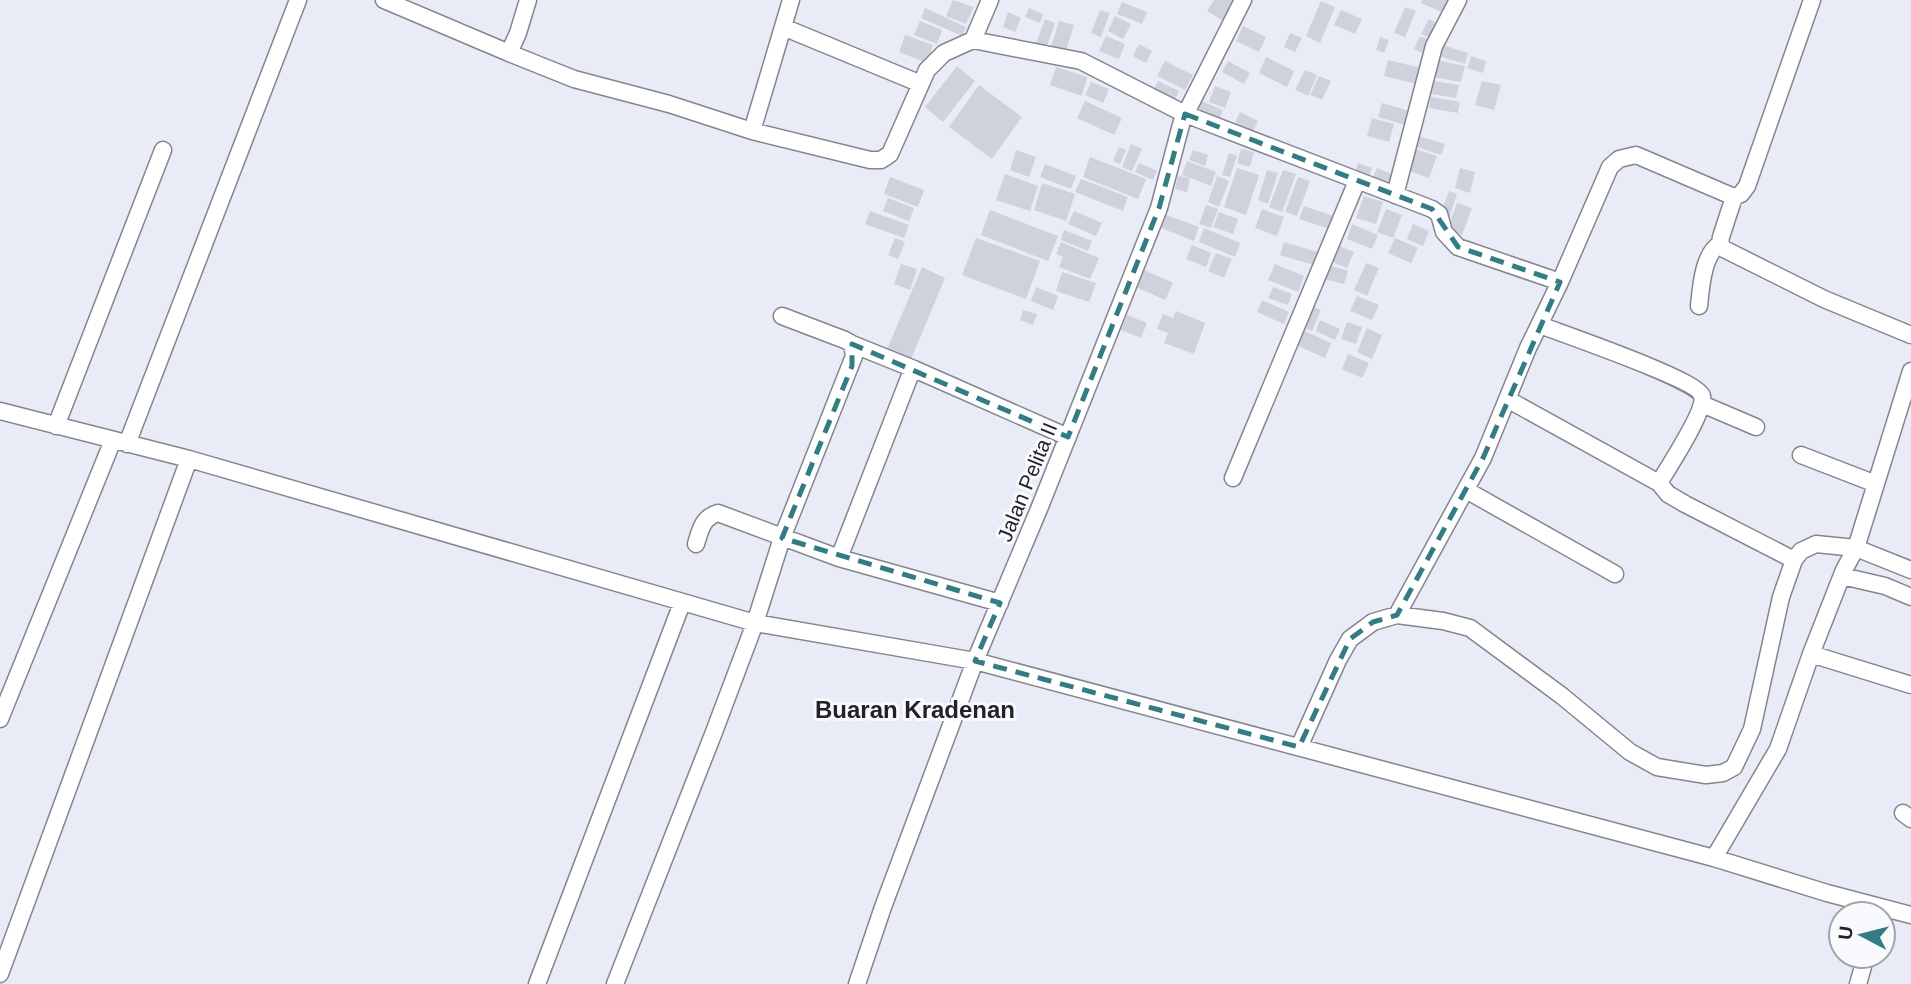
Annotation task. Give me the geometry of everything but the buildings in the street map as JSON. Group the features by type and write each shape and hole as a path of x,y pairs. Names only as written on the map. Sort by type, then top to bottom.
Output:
{"street":[{"path":"0,719 120,442 298,0"},
{"path":"384,0 574,79 669,104 752,131 870,160 890,155 927,70 944,54 974,40 1080,61 1185,114 1437,212 1444,232 1458,247 1560,282"},
{"path":"509,53 528,0"},
{"path":"752,131 791,0"},
{"path":"974,40 990,0"},
{"name":"Jalan Pelita II","path":"857,984 975,661 1159,208 1185,114 1243,0"},
{"path":"1395,195 1434,46 1458,0"},
{"path":"1397,615 1483,458 1528,348 1610,167 1619,159 1636,155 1734,197 1741,194 1747,186 1812,0"},
{"path":"783,27 921,83"},
{"path":"56,426 163,150"},
{"path":"1233,478 1357,181"},
{"path":"1699,306 1708,261 1715,247 1720,244 1734,197"},
{"path":"1720,244 1724,249 1824,299 1911,335"},
{"path":"782,316 914,369 1068,437"},
{"path":"1540,325 1674,376 1699,391 1703,397 1702,404 1660,483"},
{"path":"615,984 755,623 782,538 852,366 852,344"},
{"path":"839,558 914,369"},
{"path":"1714,858 1778,749 1811,654 1843,573 1855,551 1911,372"},
{"path":"1507,398 1660,483 1668,495 1794,560"},
{"path":"1702,404 1756,427"},
{"path":"0,411 189,459 755,623 975,661 1714,858 1843,900"},
{"path":"1801,455 1876,484"},
{"path":"0,974 189,459"},
{"path":"1466,490 1615,575"},
{"path":"696,544 703,523 718,513 839,558 1000,603"},
{"path":"1304,748 1338,660 1350,639 1373,622 1397,615 1443,621 1470,628 1551,688 1630,752 1657,767 1706,775 1723,773 1734,766 1752,729 1781,597 1794,560 1801,551 1816,544 1855,551 1911,570"},
{"path":"1843,573 1911,597"},
{"path":"537,984 682,603"},
{"path":"1811,654 1911,685"}],"highlighted area":[{"path":"1185,114 1432,209 1458,247 1560,282 1483,458 1397,615 1373,622 1350,639 1299,747 975,661 1000,603 782,538 852,366 852,344 1068,437 1159,208"}],"district":[{"name":"Buaran Kradenan","path":"915,709"}]}
